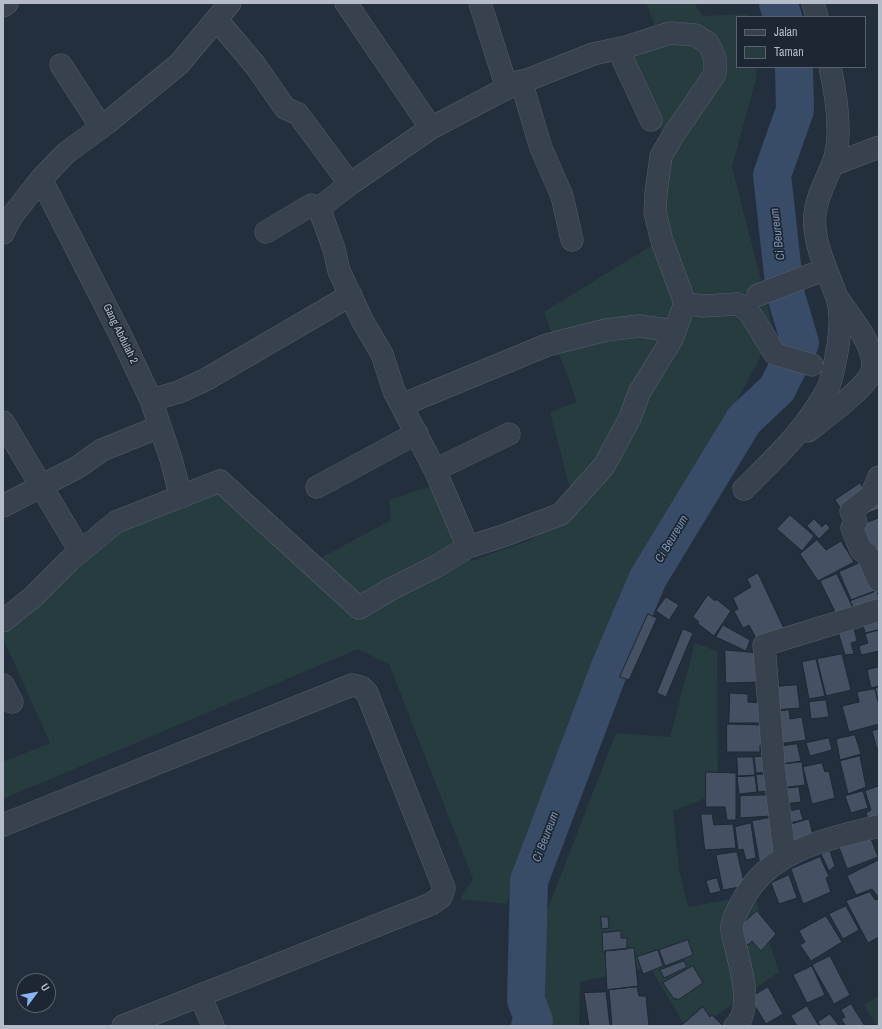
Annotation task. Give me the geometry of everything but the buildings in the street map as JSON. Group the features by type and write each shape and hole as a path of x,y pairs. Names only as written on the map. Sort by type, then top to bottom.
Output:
{"street":[{"path":"3,6 7,3"},
{"path":"346,3 431,128"},
{"path":"480,3 562,196 572,240"},
{"path":"813,3 817,16"},
{"path":"3,233 12,216 41,179 66,153 101,127 179,64 223,11 255,65 285,108 298,114 350,184"},
{"path":"3,621 33,597 80,551 116,522 220,481 359,608 391,589 437,566 468,547 510,533 560,514 564,511 604,466 630,418 639,393 672,339 684,303 662,241 655,212 656,193 661,156 674,134 715,74 715,58 708,43 695,35 670,33 576,60 514,84 431,128 318,208"},
{"path":"618,48 651,120"},
{"path":"61,65 101,127"},
{"path":"744,489 786,448 835,410 863,385 871,372 874,350 838,299 821,271 815,214 819,198 837,148 838,112 830,68"},
{"path":"832,165 879,147"},
{"name":"Gang Abdulah 2","path":"41,179 121,336 151,400 171,460 181,497"},
{"path":"266,232 311,205 318,208 334,249 339,271 363,322 382,354 394,392 417,433 435,470 468,547"},
{"path":"758,295 821,271"},
{"path":"151,400 179,392 205,380 351,295"},
{"path":"786,448 808,420 827,390 834,368 841,318 838,299"},
{"path":"684,303 702,306 737,304 748,310 775,354 812,365"},
{"path":"402,405 547,345 606,330 639,326 675,330"},
{"path":"3,422 80,551"},
{"path":"3,506 78,467 102,450 159,427"},
{"path":"317,487 417,433"},
{"path":"435,470 509,434"},
{"path":"879,477 871,496 851,511 856,522 852,528 861,550 867,554 879,581"},
{"path":"785,857 774,768 764,645 879,610"},
{"path":"3,825 352,685 361,687 367,693 444,888 441,897 431,904 123,1026"},
{"path":"735,1026 738,1024 744,1009 746,993 732,927 737,910 747,893 763,874 785,857 807,846 879,826"},
{"path":"200,995 212,1026"}],"green space":[{"path":"646,3 694,3 703,16 748,14 748,16 736,16 736,68 756,68 757,75 732,167 774,331 704,463 627,615 506,904 460,899 473,879 389,664 358,649 3,799 3,762 50,743 3,638 3,632 122,528 221,486 304,567 391,520 389,500 431,486 457,543 471,561 528,541 576,512 550,412 577,402 544,312 667,236 660,209 669,151 653,107 628,55 662,44"},
{"path":"695,643 717,651 718,793 673,811 679,869 688,907 754,895 779,972 701,1026 685,1026 650,967 580,982 579,1026 546,1026 545,916 616,733 670,737"},
{"path":"879,996 879,1026 877,1026 864,1005"}],"waterway":[{"name":"Ci Beureum","path":"778,3 783,16"},
{"name":"Ci Beureum","path":"530,1026 534,1021 526,1000 529,881 610,667 648,578 744,420 777,389 800,343 785,292 772,175 795,110 794,68"}]}
